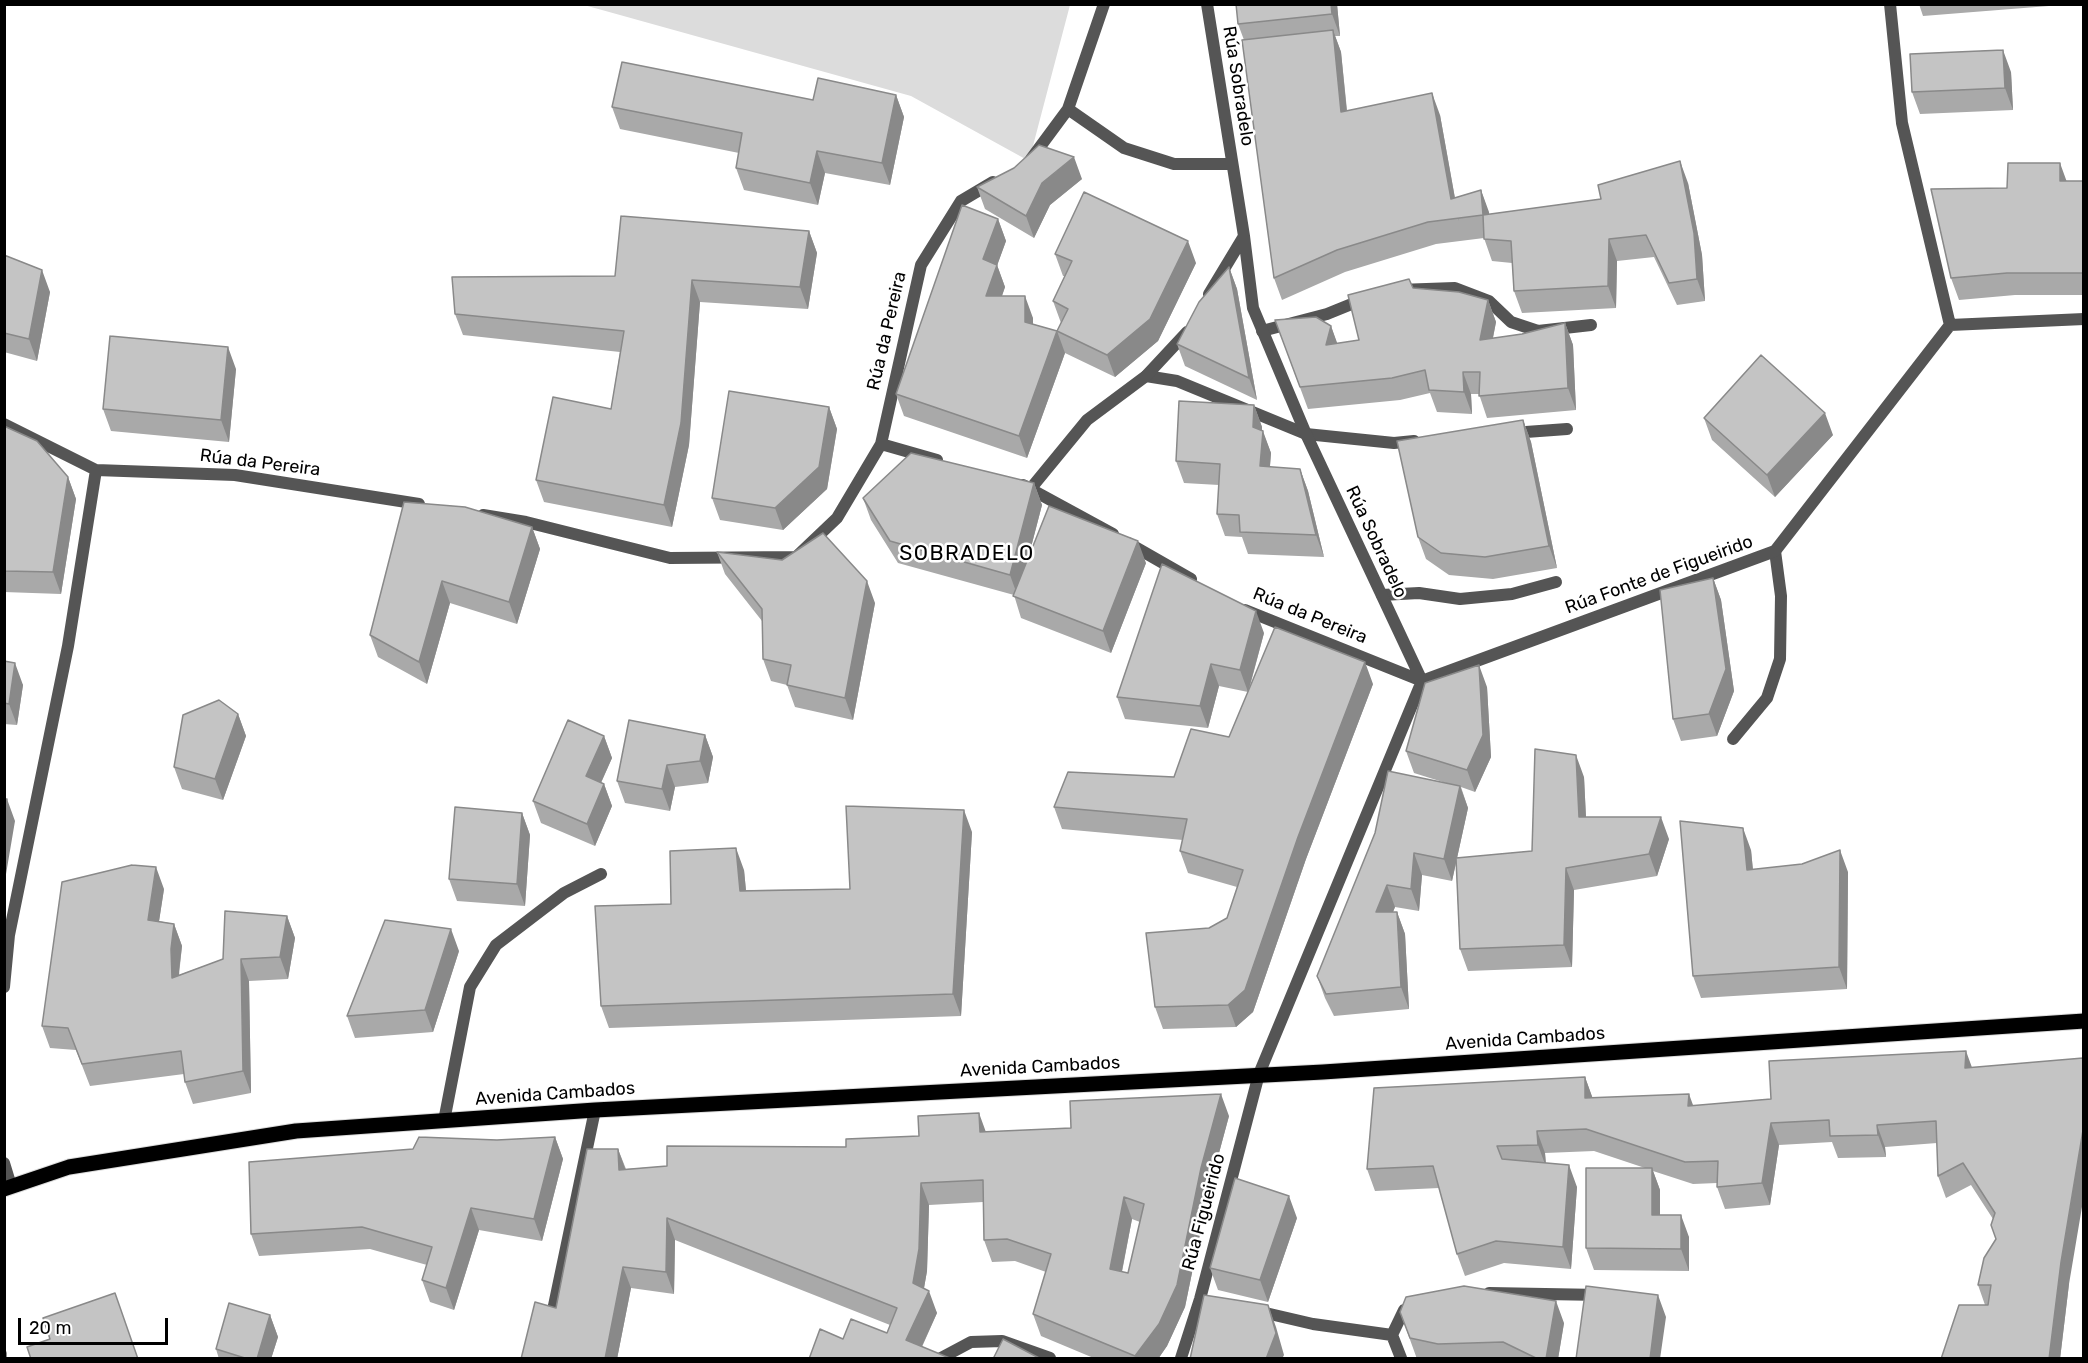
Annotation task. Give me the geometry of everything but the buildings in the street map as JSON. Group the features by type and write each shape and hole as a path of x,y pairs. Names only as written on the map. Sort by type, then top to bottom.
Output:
{"main road":[{"name":"Avenida Cambados","path":"8,1188 69,1167 296,1131 595,1110 1259,1074 2084,1021"}],"street":[{"path":"1021,166 1029,161 1068,109 1104,4"},
{"name":"Rúa Sobradelo","path":"1207,4 1244,236 1253,308 1306,434 1422,681"},
{"path":"1890,4 1902,123 1950,325 2084,319"},
{"path":"1068,109 1124,148 1174,164 1232,164"},
{"name":"Rúa da Pereira","path":"468,512 526,522 670,558 796,557 837,518 881,444 921,265 961,201 1003,176"},
{"path":"1204,303 1244,236"},
{"path":"1262,331 1327,314 1377,294 1410,288 1455,288 1489,301 1511,322 1538,331 1591,325"},
{"path":"1032,488 1087,420 1146,376 1181,341 1193,322"},
{"name":"Rúa Fonte de Figueirido","path":"1422,681 1775,551 1950,325"},
{"path":"1146,376 1177,381 1306,434 1394,443 1427,439"},
{"path":"4,424 96,470 68,646 9,935 4,987"},
{"path":"1497,434 1567,429"},
{"path":"881,444 946,462"},
{"name":"Rúa da Pereira","path":"96,470 235,475 433,507"},
{"path":"1010,481 1032,488 1202,585"},
{"path":"1733,740 1767,698 1780,659 1780,596 1775,551"},
{"path":"1382,595 1419,593 1460,599 1512,594 1556,582"},
{"name":"Rúa da Pereira","path":"1232,603 1252,614 1422,681"},
{"path":"1259,1074 1422,681"},
{"path":"444,1121 470,987 496,945 564,893 601,874"},
{"name":"Rúa Figueirido","path":"1181,1359 1204,1300 1259,1074"},
{"path":"552,1315 595,1110"},
{"path":"4,1163 8,1188"},
{"path":"1480,1296 1491,1293 1613,1295"},
{"path":"1247,1308 1313,1324 1392,1335"},
{"path":"1401,1359 1392,1335 1404,1310 1424,1308"},
{"path":"941,1359 971,1342 1002,1341 1050,1359"}],"shaded area":[{"path":"584,5 1070,5 1029,161 911,96"}],"district":[{"name":"SOBRADELO","path":"967,554"}]}
